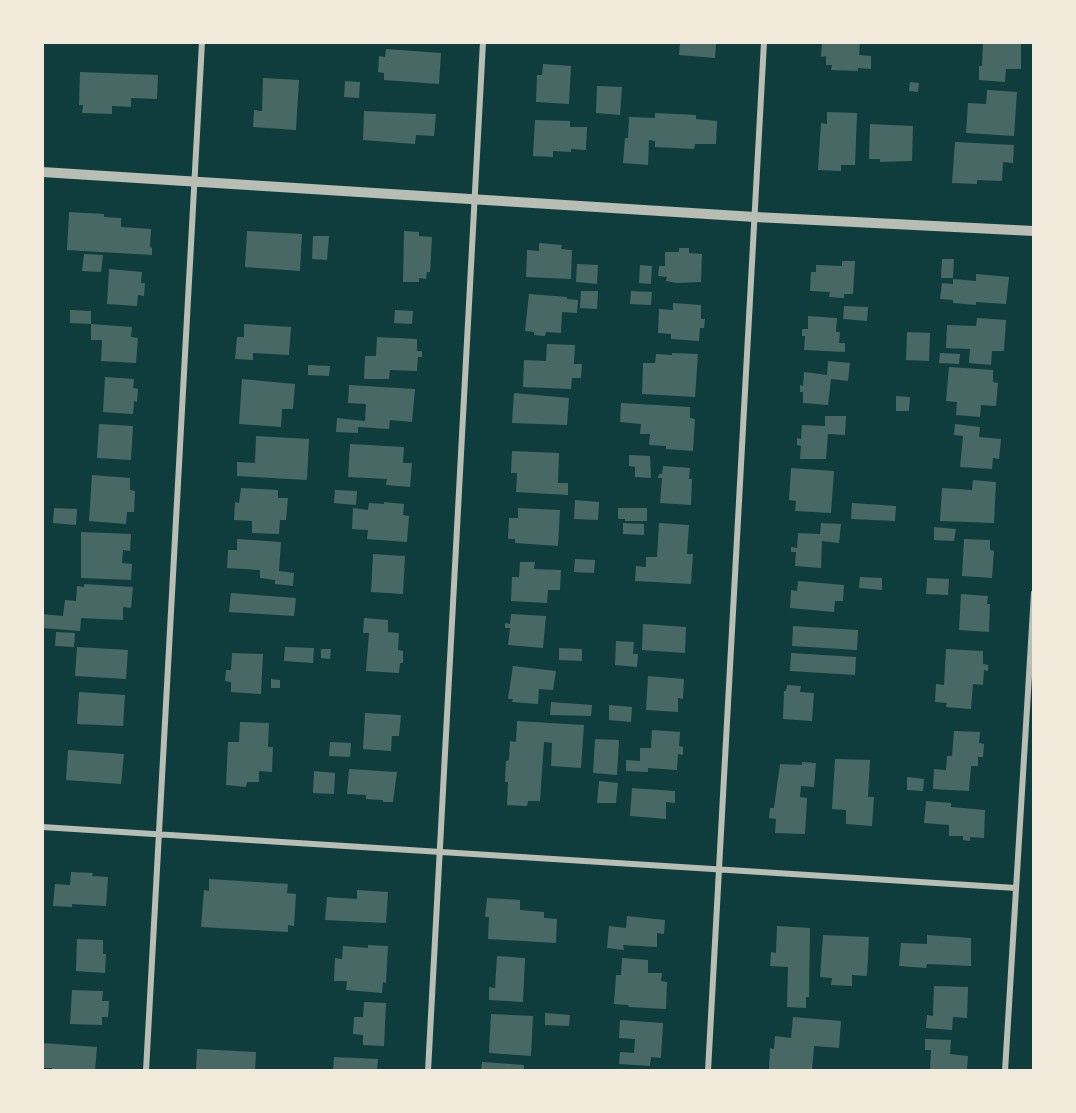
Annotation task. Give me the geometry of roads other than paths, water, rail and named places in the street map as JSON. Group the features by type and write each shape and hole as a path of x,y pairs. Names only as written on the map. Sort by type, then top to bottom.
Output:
{"street":[{"path":"146,1071 202,42"},
{"path":"428,1071 483,42"},
{"path":"708,1071 764,42"},
{"path":"42,172 755,217 1034,231"},
{"path":"1005,1071 1030,703 1034,593"},
{"path":"42,827 1016,888"}]}
